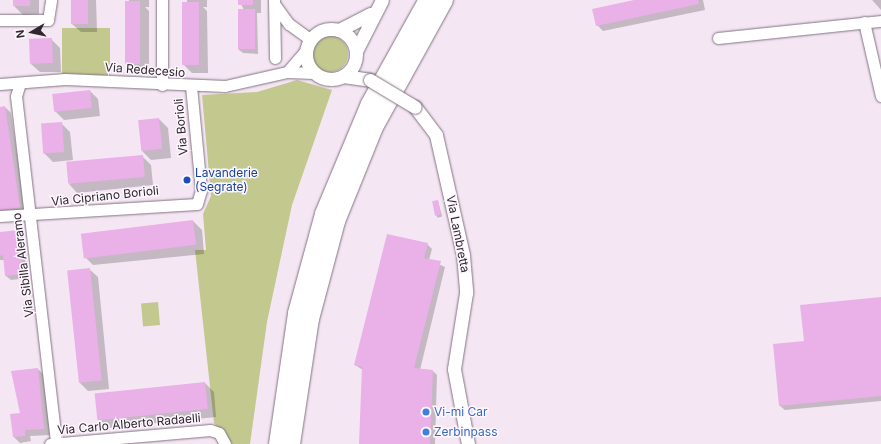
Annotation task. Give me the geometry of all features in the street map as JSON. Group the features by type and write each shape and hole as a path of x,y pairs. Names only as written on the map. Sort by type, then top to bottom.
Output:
{"highway":[{"path":"278,444 298,313 324,214 370,104 428,0"},
{"path":"291,444 310,319 339,215 374,127 444,0"}],"street":[{"path":"0,20 48,20 50,0"},
{"path":"162,0 162,85"},
{"path":"274,1 289,24 308,45 314,73 330,79 343,76 356,55 371,14 382,0"},
{"path":"274,1 275,58"},
{"path":"287,72 322,30 339,30 371,14"},
{"path":"718,38 881,21"},
{"path":"864,22 881,96"},
{"path":"339,30 351,39 356,55"},
{"name":"Via Lambretta","path":"356,55 361,72 370,80 415,107 438,140 464,255 466,293 454,369 468,444"},
{"name":"Via Redecesio","path":"0,84 65,79 191,86 244,84 287,72 314,73"},
{"name":"Via Lambretta","path":"343,76 370,80"},
{"name":"Via Sibilla Aleramo","path":"20,83 16,96 30,215 53,444"},
{"name":"Via Borioli","path":"191,86 201,190"},
{"name":"Via Cipriano Borioli","path":"0,216 30,215 161,203 190,206 199,201 201,190"},
{"name":"Via Carlo Alberto Radaelli","path":"53,444 210,430 219,434 225,444"}],"green space":[{"path":"62,28 110,28 110,75 62,75"},
{"path":"330,36 340,39 345,44 348,54 345,64 340,69 330,72 320,69 315,64 312,54 315,44 320,39"},
{"path":"297,80 332,90 292,205 267,322 250,444 232,444 214,423 195,250 206,250 203,214 211,196 202,95 257,92"},
{"path":"158,302 160,325 143,326 141,303"}],"building":[{"path":"13,0 30,0 30,6 13,6"},
{"path":"71,0 88,0 88,24 71,24"},
{"path":"238,0 253,0 253,5 238,5"},
{"path":"634,0 698,0 699,4 596,26 592,9"},
{"path":"125,1 140,1 140,64 125,64"},
{"path":"182,2 199,2 199,65 182,65"},
{"path":"238,9 255,9 255,49 238,49"},
{"path":"52,38 53,63 30,64 29,39"},
{"path":"90,90 92,108 54,112 52,94"},
{"path":"5,106 20,208 0,210 0,107"},
{"path":"159,118 162,149 141,151 138,120"},
{"path":"62,122 64,152 43,153 41,123"},
{"path":"143,155 145,177 68,184 66,162"},
{"path":"438,200 441,215 435,216 432,201"},
{"path":"193,220 196,245 84,259 81,234"},
{"path":"19,230 23,274 5,276 3,255 0,256 0,232"},
{"path":"387,234 428,243 424,258 441,261 414,368 433,370 430,444 359,444 362,367 354,365"},
{"path":"90,268 102,380 79,383 67,270"},
{"path":"881,297 881,396 779,406 773,344 804,341 800,305"},
{"path":"32,303 33,309 24,310 23,304"},
{"path":"38,368 44,429 25,430 25,436 13,437 10,414 20,413 11,371"},
{"path":"205,382 208,409 97,420 95,394"}],"place":[{"name":"Lavanderie (Segrate)","path":"187,180"},
{"name":"Vi-mi Car","path":"426,412"},
{"name":"Zerbinpass","path":"426,432"}]}
